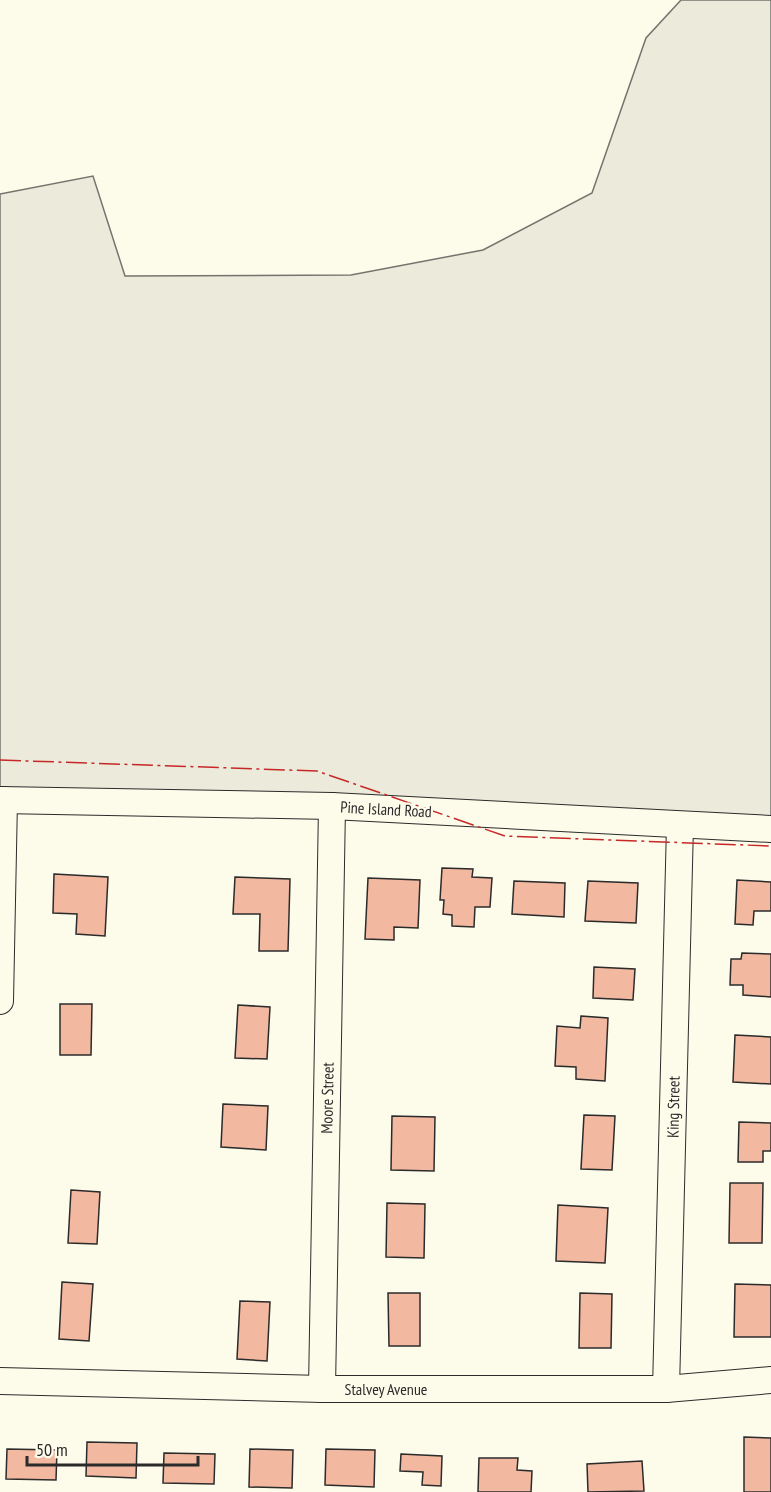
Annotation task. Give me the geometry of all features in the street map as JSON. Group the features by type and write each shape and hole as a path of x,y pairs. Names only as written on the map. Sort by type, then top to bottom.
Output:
{"street":[{"name":"Pine Island Road","path":"2,800 332,806 771,829"},
{"path":"0,1001 2,800"},
{"name":"Moore Street","path":"322,1389 332,806"},
{"name":"King Street","path":"666,1389 680,825"},
{"name":"Stalvey Avenue","path":"0,1381 322,1389 666,1389 771,1380"}],"shaded area":[{"path":"681,0 771,0 771,830 0,800 0,194 93,176 125,276 351,275 483,250 592,193 646,38"}],"building":[{"path":"442,868 473,869 472,877 492,878 490,907 475,907 474,927 452,926 452,915 443,914 444,900 440,900"},
{"path":"54,874 108,877 105,936 76,934 77,914 53,913"},
{"path":"235,877 290,879 288,951 259,951 260,914 233,914"},
{"path":"368,878 420,880 418,928 394,927 394,940 365,939"},
{"path":"737,880 771,882 771,911 754,911 753,925 735,924"},
{"path":"514,881 565,883 564,917 512,914"},
{"path":"588,881 638,883 636,923 585,921"},
{"path":"742,953 771,954 771,997 743,995 743,985 730,985 731,959 741,959"},
{"path":"594,967 635,969 633,1000 593,998"},
{"path":"60,1004 92,1004 91,1055 60,1055"},
{"path":"238,1005 270,1007 267,1059 235,1058"},
{"path":"581,1016 608,1018 605,1081 576,1079 576,1067 555,1066 557,1026 580,1028"},
{"path":"735,1035 771,1037 771,1084 733,1082"},
{"path":"223,1104 268,1106 266,1150 221,1147"},
{"path":"584,1115 615,1116 612,1170 581,1169"},
{"path":"392,1116 435,1117 434,1171 391,1170"},
{"path":"739,1122 771,1123 771,1151 763,1151 763,1162 738,1162"},
{"path":"730,1183 763,1183 762,1243 729,1243"},
{"path":"71,1190 100,1192 97,1244 68,1243"},
{"path":"387,1203 425,1204 424,1258 386,1257"},
{"path":"558,1205 608,1208 605,1263 556,1261"},
{"path":"62,1282 93,1284 89,1341 59,1339"},
{"path":"735,1284 771,1285 771,1337 734,1337"},
{"path":"388,1293 420,1293 420,1346 389,1346"},
{"path":"580,1293 612,1294 611,1348 579,1348"},
{"path":"240,1301 270,1302 267,1361 237,1359"},
{"path":"744,1437 771,1438 771,1492 744,1492"},
{"path":"87,1442 137,1443 136,1478 86,1476"},
{"path":"7,1449 57,1450 56,1480 6,1479"},
{"path":"250,1449 293,1450 292,1488 249,1487"},
{"path":"326,1449 375,1450 374,1487 325,1485"},
{"path":"164,1453 215,1454 214,1484 163,1483"},
{"path":"401,1454 442,1456 441,1486 422,1485 423,1472 400,1471"},
{"path":"479,1458 518,1458 517,1470 532,1471 531,1492 478,1492"},
{"path":"642,1461 644,1491 588,1492 587,1464"}],"power":[{"path":"0,760 317,771 505,836 771,846"}]}
